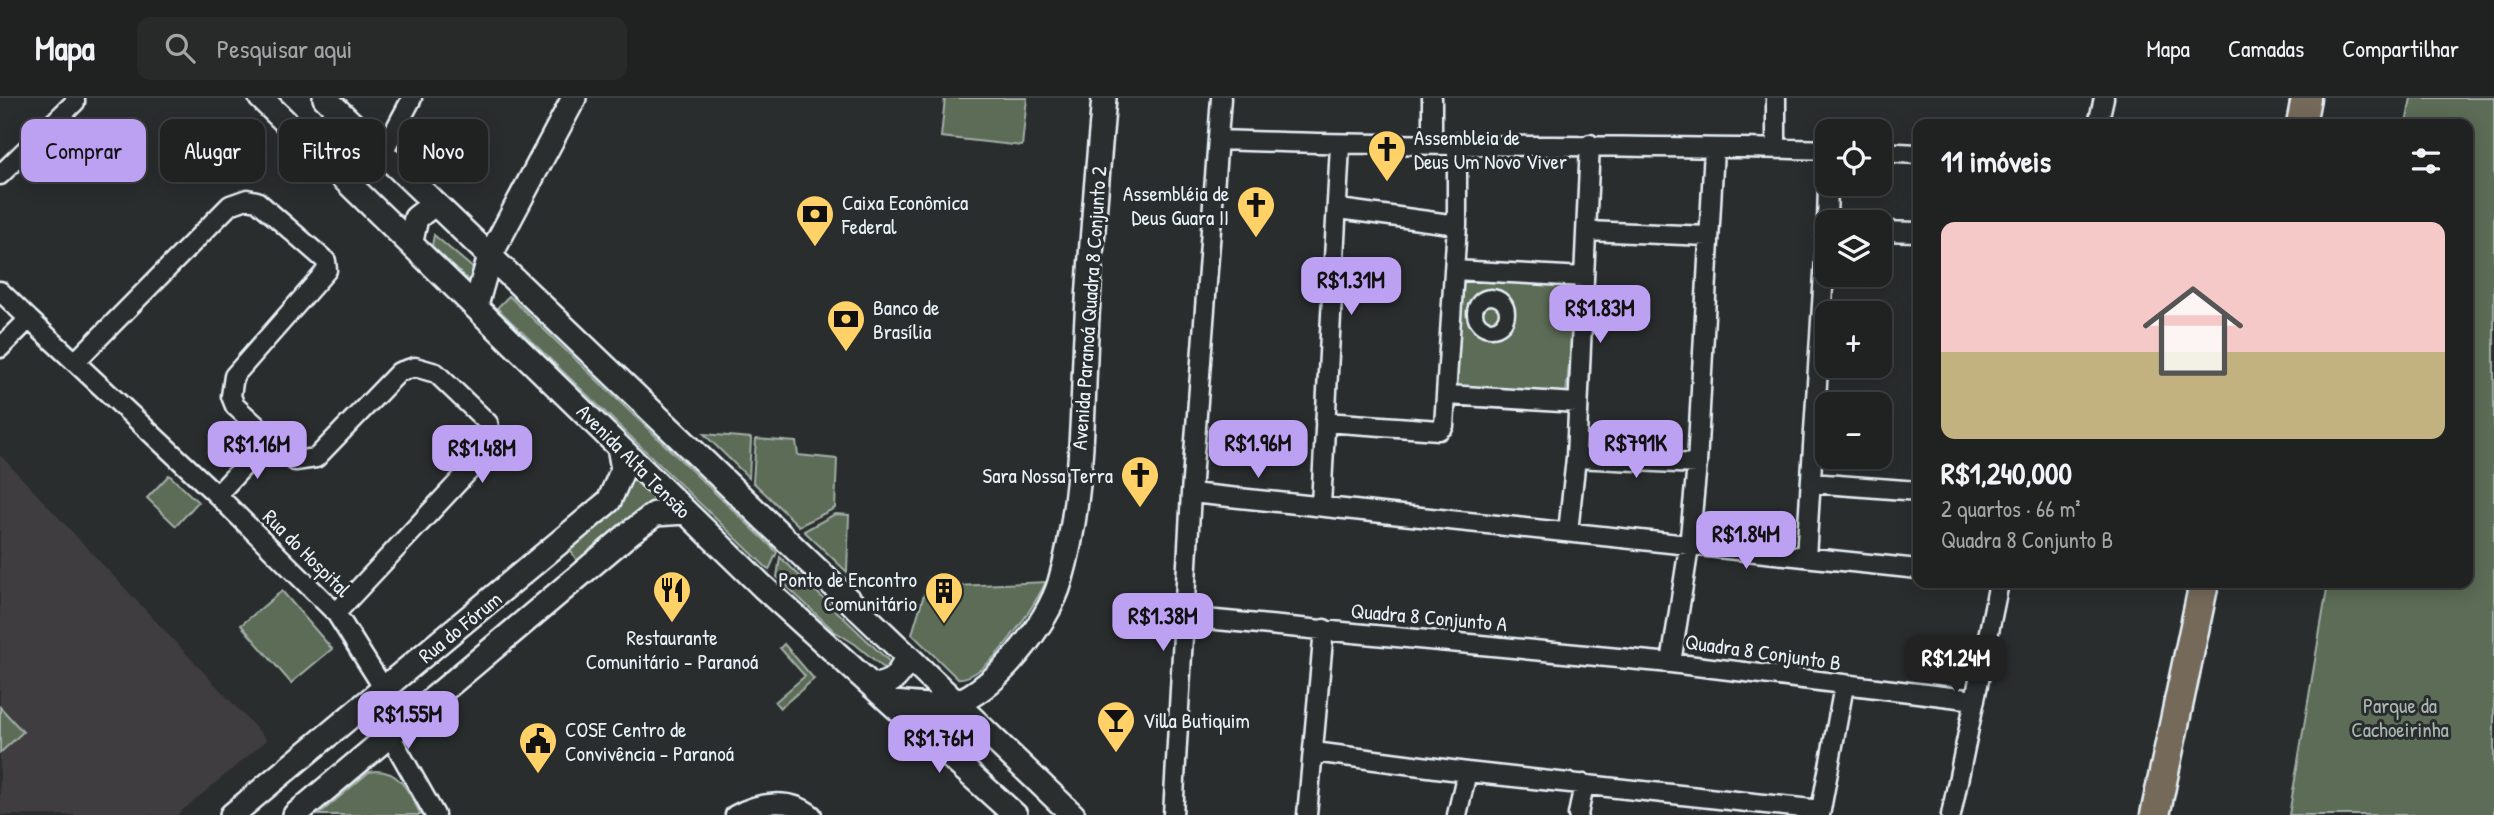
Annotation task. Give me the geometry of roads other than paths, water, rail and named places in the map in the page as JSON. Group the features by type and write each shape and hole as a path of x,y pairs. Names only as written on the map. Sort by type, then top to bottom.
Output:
{"main road":[{"path":"2302,119 2306,98"},
{"path":"2155,815 2203,588"}],"street":[{"path":"0,174 75,102 75,98"},
{"name":"Avenida Alta Tensão","path":"261,98 411,241 685,512 1017,815"},
{"path":"325,98 346,119"},
{"path":"385,148 411,98"},
{"path":"476,305 490,256 574,98"},
{"name":"Avenida Paranoá Quadra 8 Conjunto 2","path":"954,704 976,693 1024,647 1042,620 1060,584 1071,527 1081,438 1104,98"},
{"path":"1172,815 1191,493 1221,98"},
{"path":"1432,98 1432,144"},
{"path":"1776,98 1776,148"},
{"path":"2099,119 2104,98"},
{"path":"1218,140 1340,145 1590,144 1815,150"},
{"path":"1325,422 1439,430 1446,421 1457,225 1457,143"},
{"path":"1568,532 1576,458 1590,144"},
{"path":"1321,506 1339,209 1340,145"},
{"path":"1671,663 1689,547 1698,464 1714,149"},
{"path":"1892,153 1913,154"},
{"path":"385,157 1044,791 1073,815"},
{"path":"75,362 230,205 247,200 257,201 326,261 327,266 234,376 231,396 235,406 268,440 295,461 316,458 399,372 415,368 436,373 488,423 493,445 336,613"},
{"path":"411,241 416,218 434,204"},
{"path":"1339,209 1457,225"},
{"path":"1587,231 1708,236"},
{"path":"1892,231 1913,232"},
{"path":"1454,270 1584,277"},
{"path":"1806,557 1823,287"},
{"name":"Rua do Hospital","path":"0,291 217,495 336,613 384,689"},
{"path":"0,348 29,319"},
{"path":"1447,395 1577,402"},
{"path":"217,495 268,440"},
{"name":"Rua do Fórum","path":"232,815 544,558 609,501 623,469 619,447"},
{"path":"1576,458 1698,464"},
{"path":"1811,483 1913,491"},
{"path":"1191,493 1913,568"},
{"name":"Rua do Fórum","path":"295,815 655,514 685,512"},
{"path":"544,558 554,557 563,563 569,585"},
{"path":"1951,815 1998,588"},
{"name":"Quadra 8 Conjunto A","path":"1184,617 1671,663"},
{"path":"1307,815 1324,629"},
{"path":"873,686 886,684 902,672 906,656"},
{"name":"Quadra 8 Conjunto B","path":"1671,663 1975,701"},
{"path":"1314,752 1467,772 1708,796 1821,813 1844,686"},
{"path":"892,703 954,704"},
{"path":"391,737 435,815"},
{"path":"1457,815 1467,772"},
{"path":"1578,815 1584,784"},
{"path":"1017,815 1024,797 1033,791 1044,791"},
{"path":"1704,815 1708,796"},
{"path":"735,815 766,804 791,804 812,815"}],"place":[{"name":"Assembleia de Deus Um Novo Viver","path":"1387,183"},
{"name":"Assembléia de Deus Guara II","path":"1256,239"},
{"name":"Caixa Econômica Federal","path":"815,248"},
{"name":"Banco de Brasília","path":"846,353"},
{"name":"Sara Nossa Terra","path":"1140,509"},
{"name":"Restaurante Comunitário - Paranoá","path":"672,624"},
{"name":"Ponto de Encontro Comunitário","path":"944,625"},
{"name":"Villa Butiquim","path":"1116,754"},
{"name":"COSE Centro de Convivência - Paranoá","path":"538,775"}],"park label":[{"name":"Parque da Cachoeirinha","path":"2400,717"}]}
